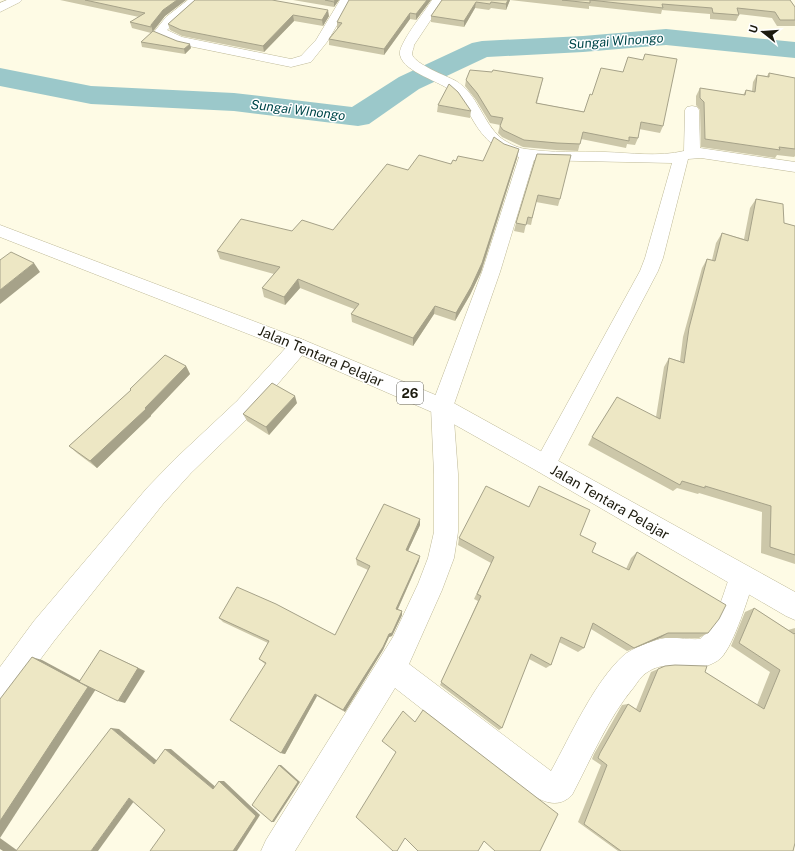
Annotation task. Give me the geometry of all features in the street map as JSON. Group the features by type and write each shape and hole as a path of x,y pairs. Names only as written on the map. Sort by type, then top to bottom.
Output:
{"street":[{"path":"0,8 16,0"},
{"path":"195,0 166,24 160,32 179,40 291,63 306,59 321,42 346,0"},
{"path":"438,0 406,50 407,58 414,64 460,90 484,129 492,138 513,151 528,154 655,158 701,153 795,167"},
{"path":"323,10 337,13"},
{"path":"545,464 654,258 687,155 692,110"},
{"path":"277,851 403,647 429,590 441,558 446,532 446,474 442,407 491,272 528,154"},
{"name":"Jalan Tentara Pelajar","path":"0,231 298,346 442,407 795,607"},
{"path":"0,690 44,631 155,496 183,466 245,407 298,346"},
{"path":"391,668 543,784 550,788 557,788 561,784 611,692 635,664 658,653 669,651 688,654 704,653 711,648 718,638 730,612 742,577"}],"building":[{"path":"85,0 177,0 163,10 151,27 130,22 145,13"},
{"path":"195,0 272,0 328,10 322,20 293,15 263,46 181,30 168,24"},
{"path":"349,0 427,0 416,14 410,13 384,49 329,39 342,23 337,22"},
{"path":"442,0 508,0 506,4 476,2 464,21 431,16"},
{"path":"562,0 590,0 590,3"},
{"path":"590,0 790,0 795,7 795,20 780,20 775,12 737,8 739,15 713,13 712,8 662,4 663,8"},
{"path":"153,31 177,41 190,44 184,49 141,42"},
{"path":"645,54 677,59 663,126 641,122 638,138 629,137 629,141 583,132 580,144 524,140 503,130 500,126 503,118 491,116 477,93 466,80 470,70 492,72 493,70 543,78 536,103 584,112 590,94 592,95 601,68 623,72 628,57 643,60"},
{"path":"769,73 795,78 795,149 779,147 780,150 705,139 704,102 700,98 700,88 745,95 746,90 755,92 757,75 769,77"},
{"path":"449,84 458,92 471,111 438,105"},
{"path":"494,137 504,144 519,149 482,263 471,287 456,313 435,306 413,338 351,314 359,304 298,279 284,297 262,288 280,267 217,251 241,219 292,231 302,220 333,230 387,164 408,170 419,155 451,164 453,160 456,161 458,156 483,161"},
{"path":"537,154 571,155 560,199 538,195 532,218 528,217 526,225 516,223"},
{"path":"756,199 783,204 784,223 795,226 795,555 770,547 771,506 705,486 705,488 682,481 680,485 592,437 617,397 660,419 669,358 684,363 689,328 707,259 715,261 722,233 748,241"},
{"path":"11,252 34,263 0,290 0,260"},
{"path":"165,355 186,366 145,408 146,409 90,461 69,446 131,390 130,389"},
{"path":"272,383 295,396 266,427 243,414"},
{"path":"486,486 529,507 539,486 590,510 580,535 596,543 592,552 629,570 637,552 726,605 719,619 708,633 668,633 634,648 593,623 584,648 561,637 551,665 531,654 502,728 441,682 481,596 477,594 494,557 459,538"},
{"path":"384,504 420,519 406,550 420,556 396,609 402,611 392,633 389,634 383,647 343,710 315,694 281,753 230,720 266,663 259,659 269,641 219,618 237,587 276,604 335,635 370,566 356,559"},
{"path":"754,608 794,634 795,633 795,843 793,851 621,851 584,824 607,765 598,758 600,753 628,704 640,712 658,669 665,666 707,666 705,672 764,709 780,670 739,643"},
{"path":"100,650 138,668 118,701 79,682"},
{"path":"32,657 88,687 0,821 0,699"},
{"path":"423,710 558,814 540,851 495,851 484,841 478,851 418,851 405,838 397,851 393,851 356,817 396,752 382,741 403,711 415,722"},
{"path":"111,728 154,764 165,749 213,789 219,781 256,816 233,851 150,851 165,830 129,798 91,851 16,851"},
{"path":"279,765 298,782 272,822 252,805"}],"waterway":[{"name":"Sungai WInongo","path":"0,77 91,95 234,102 358,117 409,83 482,49 583,44 666,37 795,50"}]}
